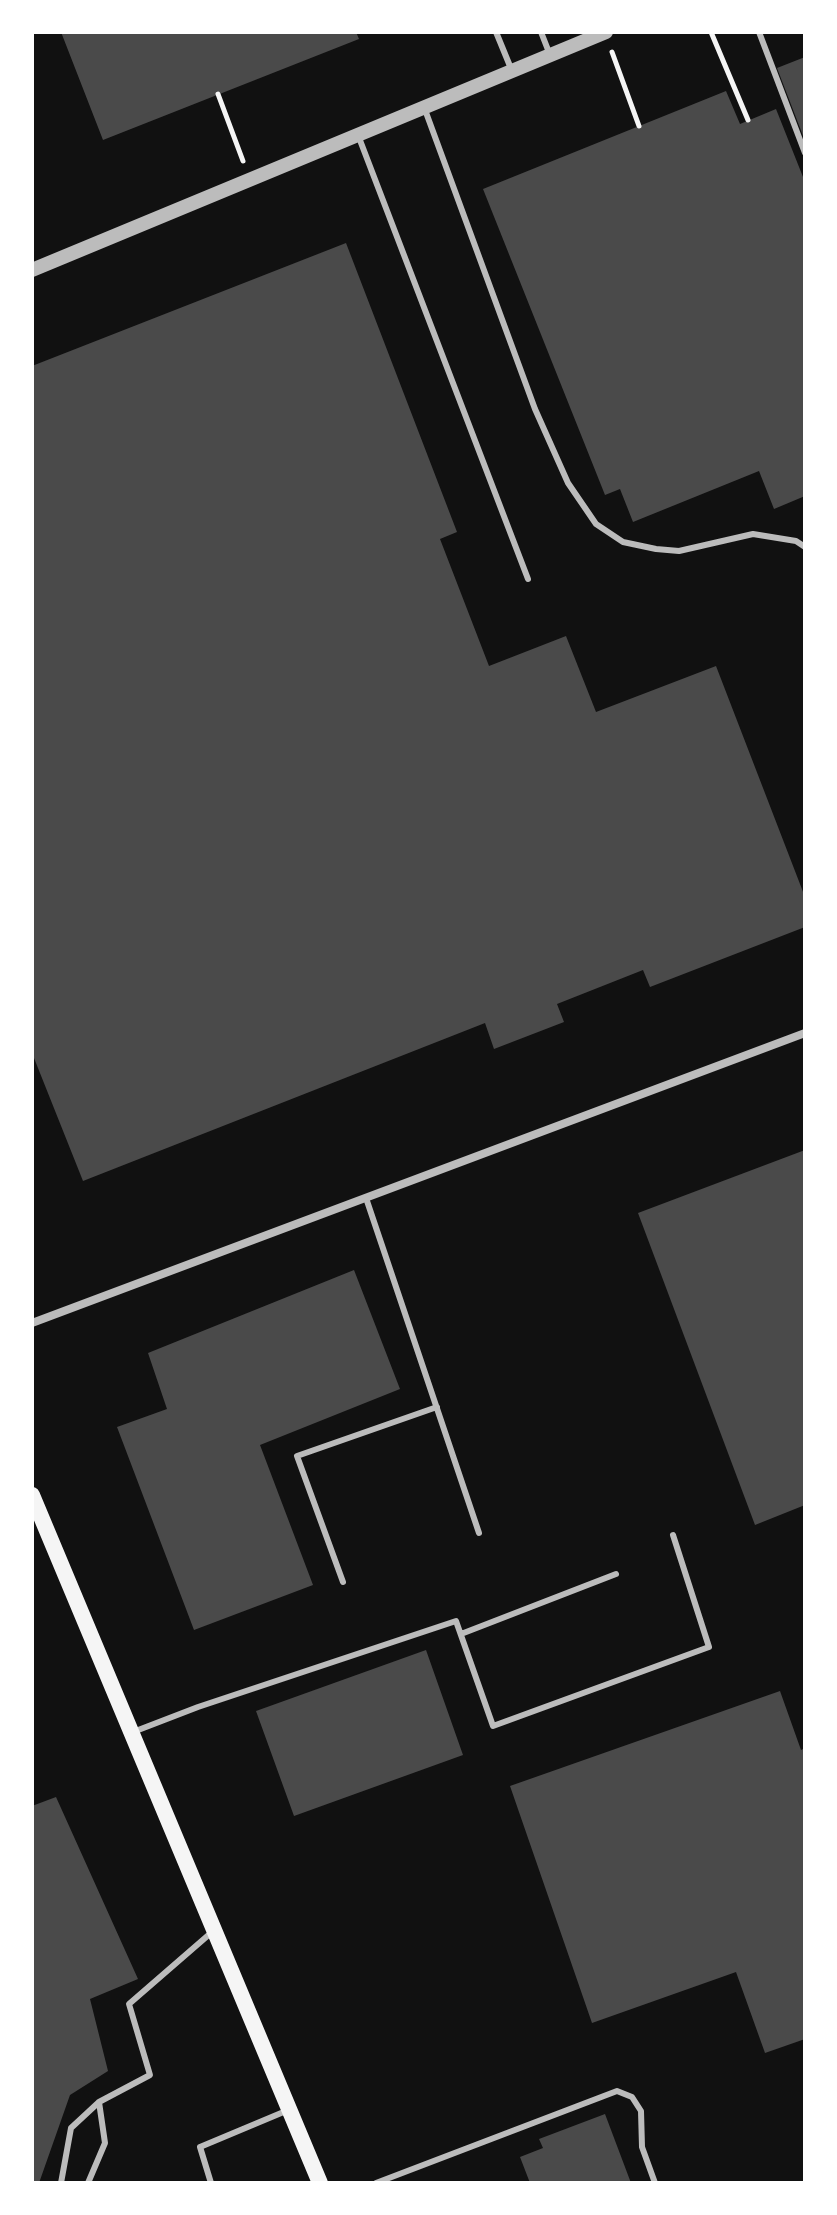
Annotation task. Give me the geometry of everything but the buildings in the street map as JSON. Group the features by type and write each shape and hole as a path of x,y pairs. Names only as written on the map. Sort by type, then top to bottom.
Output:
{"main road":[{"path":"32,1495 320,2183"}],"street":[{"path":"32,270 605,32"},
{"path":"32,1323 805,1033"}],"lane":[{"path":"496,32 512,71"},
{"path":"541,32 550,55"},
{"path":"759,32 805,153"},
{"path":"424,107 535,409 568,483 596,524 623,542 656,549 679,551 753,534 803,543"},
{"path":"358,135 528,579"},
{"path":"366,1198 479,1533"},
{"path":"343,1582 297,1456 437,1407"},
{"path":"133,1732 198,1707 456,1621 493,1726 709,1647 673,1535"},
{"path":"461,1634 616,1574"},
{"path":"61,2183 71,2128 99,2102 150,2075 129,2004 214,1929"},
{"path":"376,2183 617,2091 632,2097 641,2111 642,2147 655,2183"},
{"path":"88,2183 105,2143 99,2102"},
{"path":"211,2183 200,2147 290,2110"}],"path":[{"path":"605,32 639,126"},
{"path":"711,32 748,120"},
{"path":"218,94 250,180"}]}
